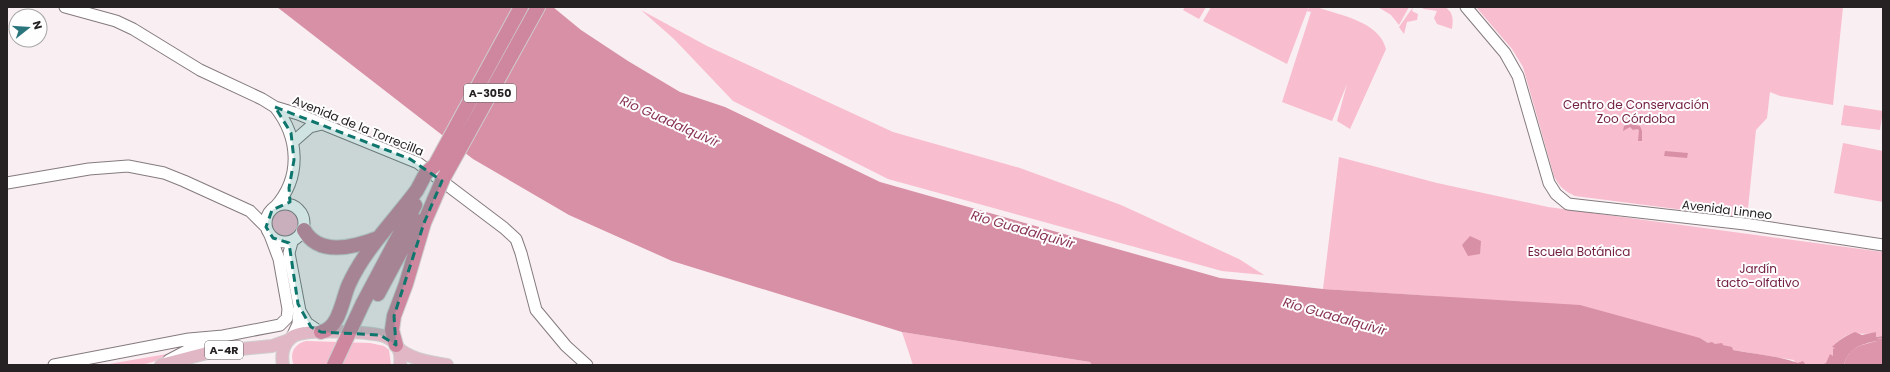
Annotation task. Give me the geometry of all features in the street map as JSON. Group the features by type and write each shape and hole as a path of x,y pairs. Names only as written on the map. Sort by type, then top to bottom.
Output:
{"highway":[{"name":"A-3050","path":"426,195 435,165 521,7"},
{"name":"A-3050","path":"426,195 443,179 538,7"},
{"path":"320,332 328,330 333,324 348,284 378,238 397,216 426,195"},
{"path":"334,365 426,195"},
{"path":"397,346 392,330 394,316 406,284 424,223 426,195"},
{"path":"304,230 316,243 335,247 353,246 378,238"},
{"path":"345,365 368,304"}],"main road":[{"path":"283,365 282,352 290,339 299,334 320,332 380,335 388,338 404,353 415,358 447,365"},
{"name":"A-4R","path":"160,365 211,352 272,346 290,339"},
{"path":"397,346 400,356 400,365"}],"street":[{"name":"Avenida de la Torrecilla","path":"65,7 116,21 133,29 200,70 262,99 275,107 298,114 418,163 504,228 516,239 536,310 566,346 587,365"},
{"name":"Avenida Linneo","path":"1466,7 1513,64 1518,76 1549,182 1556,194 1568,204 1745,224 1883,245"},
{"path":"275,107 286,123 293,142 293,164 289,188 291,202 303,214 304,219 304,230 299,237 287,242"},
{"path":"293,142 310,127 322,124"},
{"path":"7,183 89,169 128,166 164,173 250,211 260,212 287,204 295,207"},
{"path":"160,365 207,340 276,327 284,323 287,318 287,304 279,259 268,231 267,217 289,188"},
{"path":"250,211 268,231 287,242 298,304 303,318 307,323 320,332"},
{"path":"290,339 298,324 298,304"},
{"path":"54,365 189,339 223,336"}],"highlighted area":[{"path":"275,107 410,159 442,181 424,223 394,316 396,345 380,335 321,332 311,327 298,304 289,243 273,238 266,227 272,210 290,202 289,188 294,160 291,133"}],"green space":[{"path":"1185,7 1206,7 1199,19 1183,10"},
{"path":"1211,7 1307,7 1308,9 1310,7 1317,7 1358,21 1376,32 1386,49 1350,129 1337,121 1347,84 1332,121 1282,102 1311,12 1307,11 1287,64 1203,21"},
{"path":"1378,7 1409,7 1399,25 1391,15"},
{"path":"1413,7 1412,11 1418,14 1417,20 1407,22 1404,34 1399,27"},
{"path":"1420,7 1445,7 1448,9 1453,20 1452,29 1437,24 1434,18 1437,11"},
{"name":"Centro de Conservación Zoo Córdoba","path":"1476,7 1843,7 1833,105 1780,96 1770,92 1767,118 1756,130 1747,218 1575,196 1562,188 1554,176 1523,67 1512,49"},
{"path":"641,10 707,46 893,132 1020,168 1121,205 1239,259 1264,275 1222,271 888,179 733,101 674,39"},
{"path":"1844,105 1883,111 1880,130 1841,125"},
{"path":"1843,143 1883,151 1883,202 1834,193"},
{"path":"1339,157 1437,183 1548,207 1883,252 1883,336 1876,337 1876,332 1848,335 1836,343 1835,349 1833,349 1834,354 1826,363 1820,365 1806,364 1795,363 1794,360 1733,350 1727,346 1708,343 1700,338 1432,296 1323,289"},
{"path":"285,209 295,213 299,223 295,233 285,237 275,233 271,223 275,213"},
{"path":"902,332 1090,362 1092,365 913,365"},
{"path":"306,341 370,343 384,346 389,350 391,365 294,365 292,353 298,344"},
{"path":"173,353 164,358 139,365 103,365"}],"shaded area":[{"path":"1883,338 1883,365 1844,365 1849,354 1856,348"}],"water":[{"name":"Río Guadalquivir","path":"277,7 553,7 581,30 628,61 680,92 725,107 880,182 1220,278 1323,289 1580,305 1700,338 1708,343 1722,343 1723,345 1732,347 1733,350 1775,357 1798,363 1803,361 1805,364 1817,365 1092,365 1090,362 902,332 672,261 569,215 473,159"},
{"path":"1630,124 1640,126 1642,131 1642,141 1638,141 1639,130 1633,130 1630,127 1623,131 1624,126"},
{"path":"1665,151 1688,153 1687,158 1664,156"},
{"path":"1470,236 1481,241 1480,254 1468,256 1462,245"},
{"path":"1855,332 1862,335 1876,332 1876,337 1883,336 1883,338 1856,348 1849,354 1844,365 1821,365 1826,363 1830,354 1833,356 1833,349 1835,348 1832,347 1837,342"}],"park label":[{"name":"Escuela Botánica","path":"1579,252"},
{"name":"Jardín tacto-olfativo","path":"1758,276"}]}
